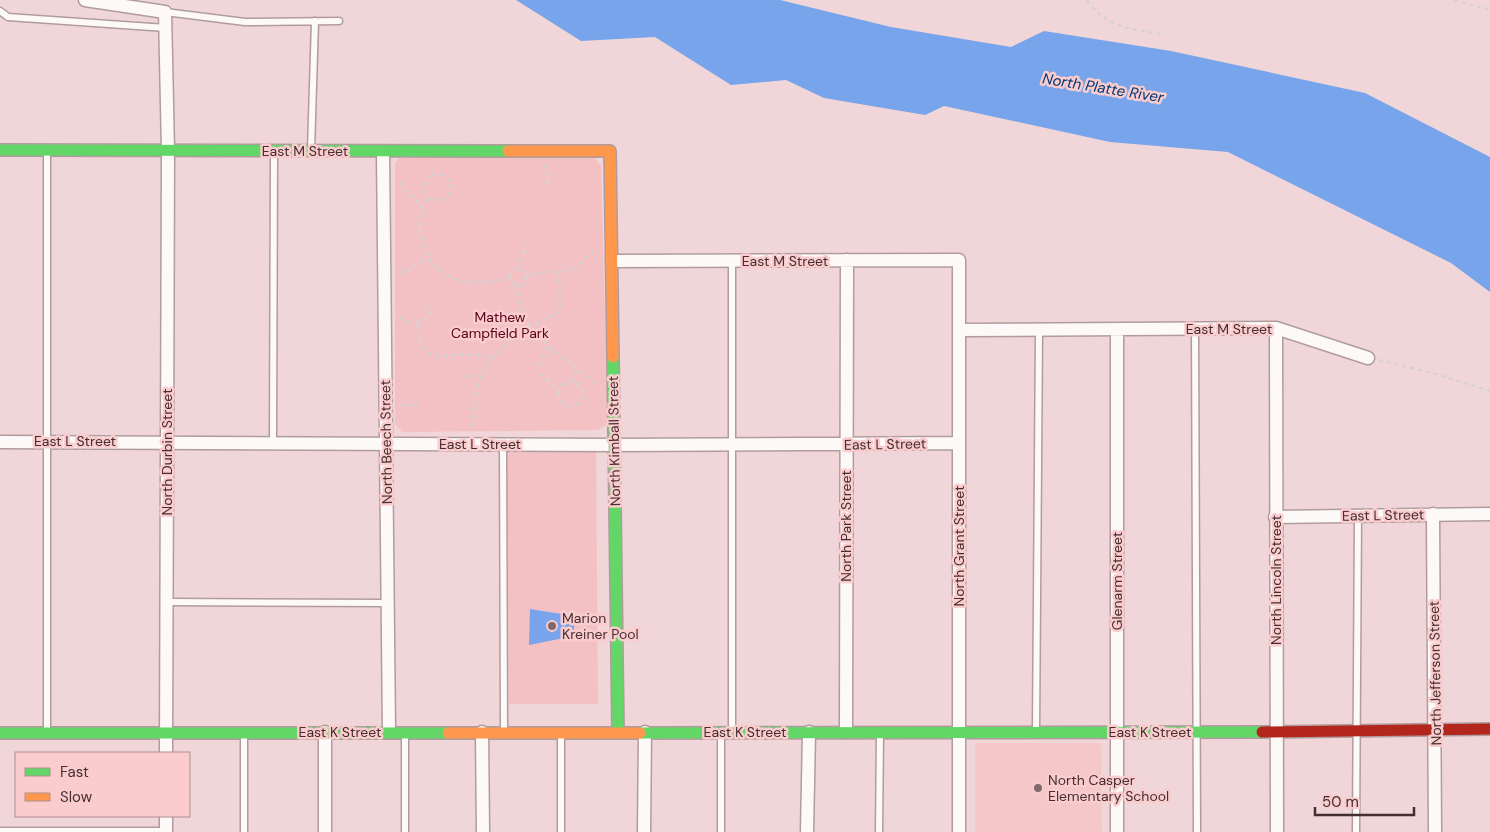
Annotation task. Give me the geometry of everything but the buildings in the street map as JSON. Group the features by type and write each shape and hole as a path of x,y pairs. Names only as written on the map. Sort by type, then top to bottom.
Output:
{"street":[{"path":"85,0 166,12"},
{"name":"North Durbin Street","path":"166,12 168,151 166,752"},
{"name":"East M Street","path":"0,150 610,151"},
{"name":"North Kimball Street","path":"610,151 618,732"},
{"name":"North Beech Street","path":"383,152 389,732"},
{"name":"North Park Street","path":"846,732 848,260"},
{"name":"East M Street","path":"612,261 959,260"},
{"name":"North Grant Street","path":"959,260 959,832"},
{"name":"East M Street","path":"959,330 1276,328 1368,358"},
{"name":"North Lincoln Street","path":"1276,328 1276,832"},
{"name":"Glenarm Street","path":"1117,330 1117,832"},
{"name":"East L Street","path":"0,442 167,441 614,445 959,443"},
{"name":"North Jefferson Street","path":"1433,514 1436,729 1435,832"},
{"name":"East L Street","path":"1275,517 1490,514"},
{"name":"East K Street","path":"0,732 1356,732 1490,729"},
{"path":"325,732 325,832"},
{"path":"482,732 482,832"},
{"path":"644,832 645,732"},
{"path":"807,832 809,732"},
{"path":"166,817 166,832"}],"lane":[{"path":"0,11 8,17 166,28"},
{"path":"166,12 245,22 338,21"},
{"path":"311,152 315,21"},
{"path":"47,150 47,732"},
{"path":"273,442 274,151"},
{"path":"721,832 727,732 732,444 732,261"},
{"path":"1195,329 1197,832"},
{"path":"1036,732 1039,330"},
{"path":"503,444 504,732"},
{"path":"1356,832 1358,516"},
{"path":"167,602 387,603"},
{"path":"244,732 244,832"},
{"path":"405,732 405,832"},
{"path":"561,732 561,832"},
{"path":"879,832 880,732"},
{"path":"0,830 166,832"}],"path":[{"path":"1087,0 1095,11 1113,24 1165,35"},
{"path":"1454,0 1490,10"},
{"path":"544,164 549,176 547,185"},
{"path":"432,174 443,175 451,182 451,192 442,200 428,199 425,192 426,179 432,174"},
{"path":"400,182 407,193 423,207"},
{"path":"428,199 423,207 418,224 420,236 430,260 446,274 469,284 510,279 516,284 521,309 548,348 578,367 602,390"},
{"path":"510,279 511,272 518,268 526,244"},
{"path":"518,268 526,275 574,269 598,246"},
{"path":"400,272 407,272 414,264 423,260 430,260"},
{"path":"473,427 474,400 481,376 492,360 531,325 560,312 559,272"},
{"path":"516,284 523,283 526,275"},
{"path":"400,318 410,323 418,323 425,319 430,313 429,307 422,303"},
{"path":"418,323 419,339 422,348 429,352 448,357 478,353 492,360"},
{"path":"503,336 506,347"},
{"path":"538,365 548,348"},
{"path":"1368,358 1436,374 1490,391"},
{"path":"572,382 578,367"},
{"path":"465,378 470,375 481,376"},
{"path":"540,375 545,376 554,389 560,391"},
{"path":"568,382 572,382 583,392 581,402 572,406 562,403 560,387 568,382"},
{"path":"399,405 414,405 419,401"}],"shaded area":[{"name":"North Casper Elementary School","path":"975,743 1101,743 1102,832 975,832"}],"green space":[{"name":"Mathew Campfield Park","path":"399,158 595,158 601,166 608,423 598,430 402,432 395,424 395,163"},
{"name":"Marion Kreiner Pool","path":"596,451 598,704 509,704 507,452"}],"water":[{"name":"North Platte River","path":"516,0 780,0 891,27 1011,47 1044,31 1171,51 1365,93 1490,157 1490,292 1451,263 1228,152 1110,142 944,106 925,115 824,98 786,80 731,85 655,37 581,41"},
{"name":"Marion Kreiner Pool","path":"530,609 574,616 574,636 529,645"}],"traffic: fast":[{"path":"0,150 508,151"},
{"path":"613,357 618,732"},
{"path":"640,733 1262,732"},
{"path":"0,733 448,733"}],"traffic: slow":[{"path":"508,151 610,151 613,357"},
{"path":"448,733 640,733"}],"traffic: jam":[{"path":"1262,732 1490,729"}],"place":[{"name":"Marion Kreiner Pool","path":"552,626"},
{"name":"North Casper Elementary School","path":"1038,788"}]}
